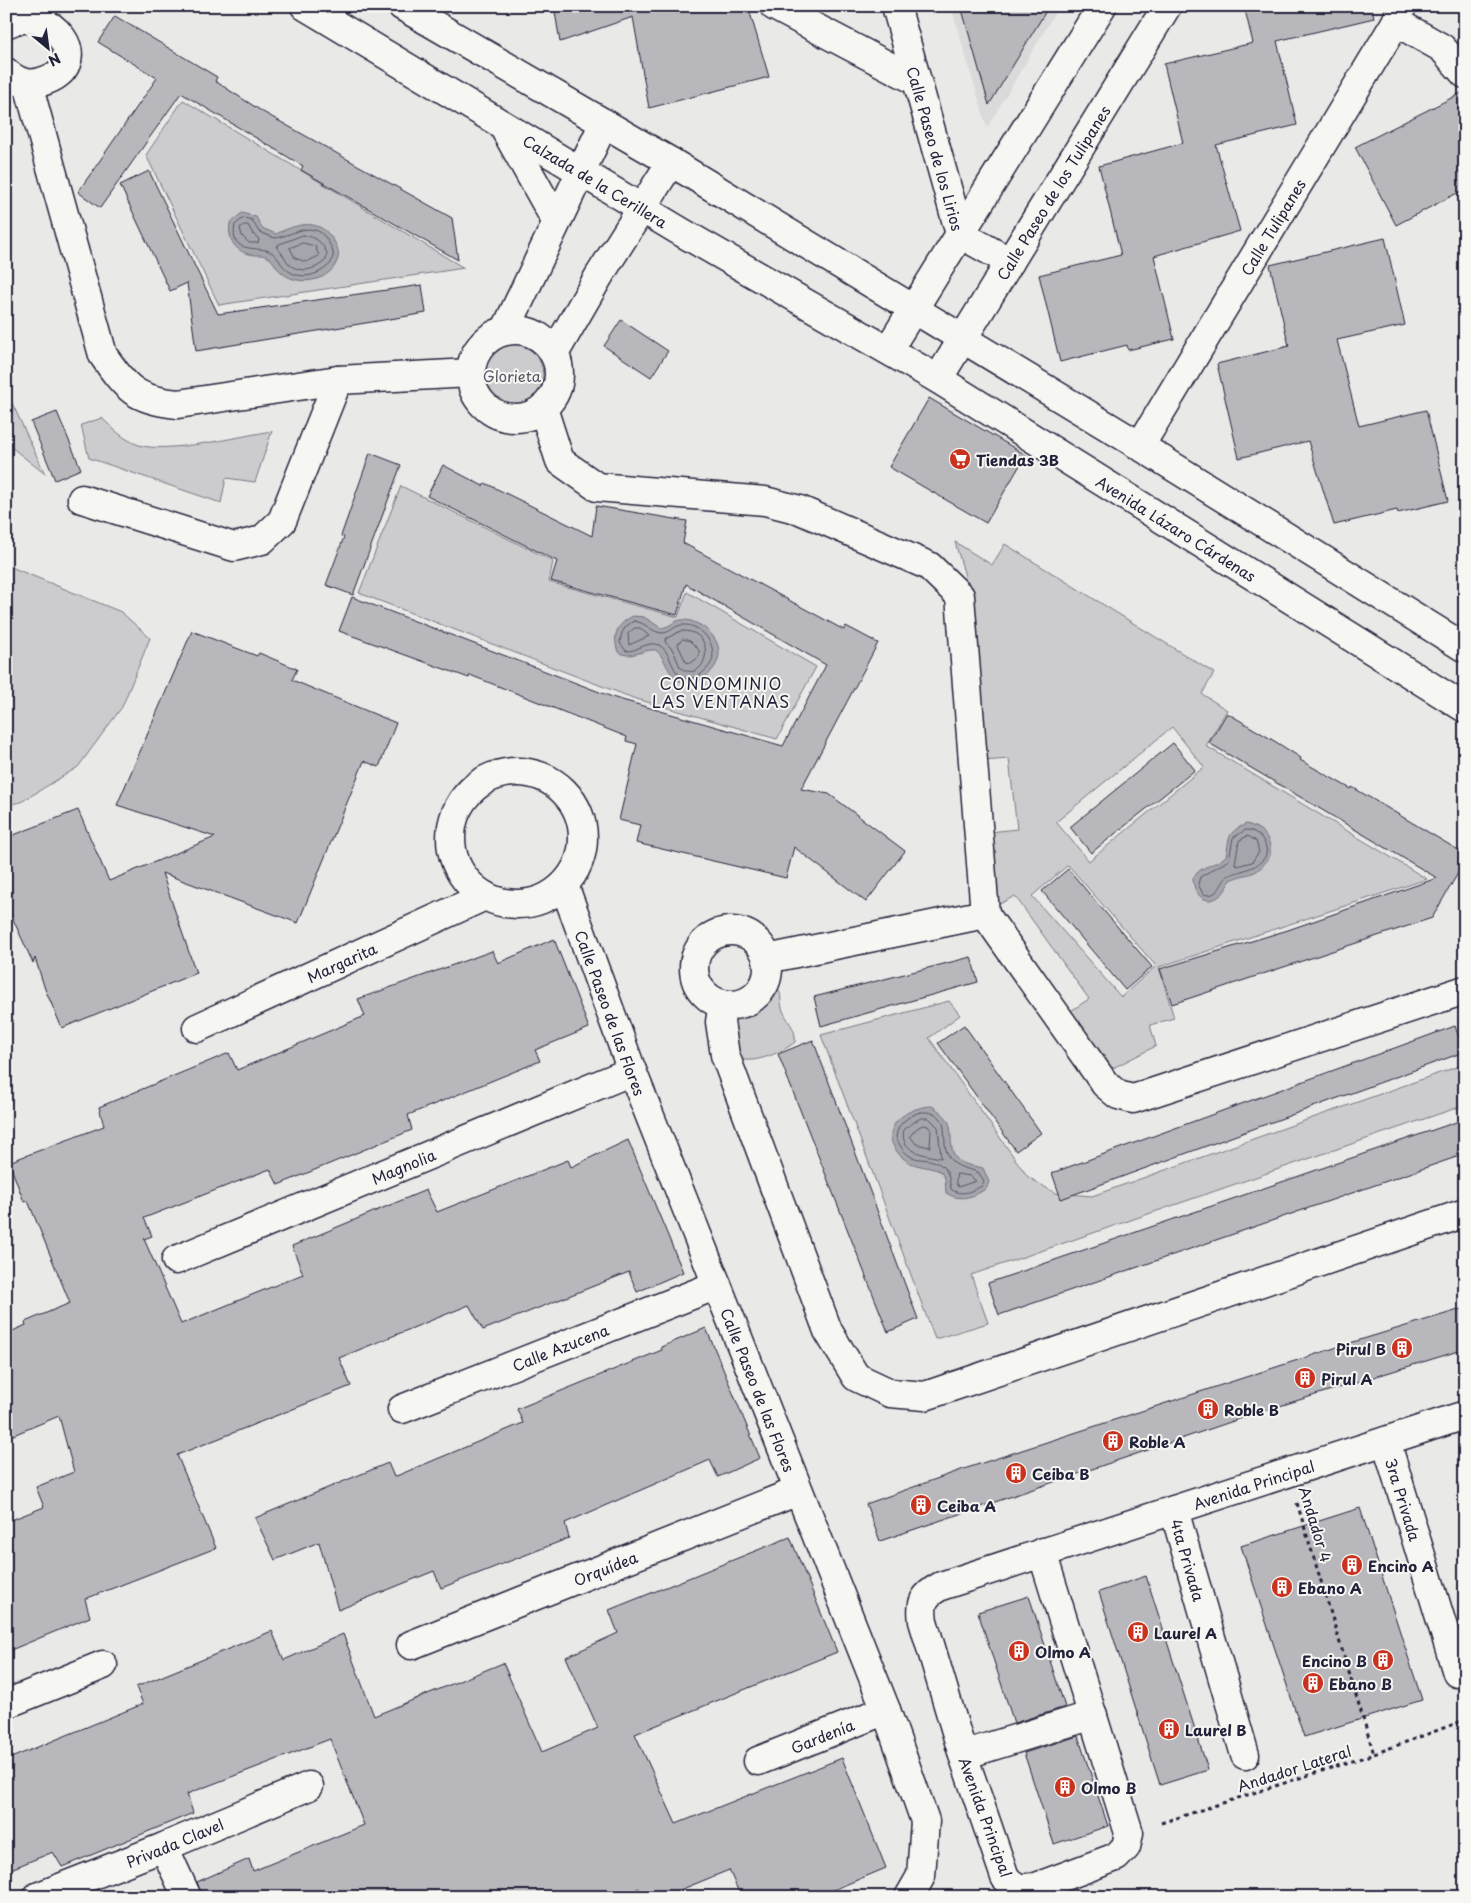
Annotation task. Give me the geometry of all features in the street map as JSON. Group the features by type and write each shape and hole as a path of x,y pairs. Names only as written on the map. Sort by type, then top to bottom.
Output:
{"street":[{"name":"Calzada de la Cerillera","path":"305,6 580,172 888,350"},
{"path":"402,6 672,162 1140,446 1465,648"},
{"path":"774,6 917,81"},
{"name":"Calle Paseo de los Lirios","path":"896,6 960,234 1010,262"},
{"path":"888,350 1102,6"},
{"name":"Calle Paseo de los Tulipanes","path":"938,380 1167,6"},
{"path":"6,24 18,16 40,13 52,18 60,26 66,37 68,48 66,60 60,71 51,79 17,78 103,355 117,376 134,393 154,402 178,404 338,380 471,372"},
{"path":"1399,14 1442,48 1465,74"},
{"name":"Calle Tulipanes","path":"1140,446 1399,14"},
{"path":"504,332 604,122"},
{"path":"502,125 556,221"},
{"path":"554,354 672,162"},
{"path":"524,331 542,339 554,354 559,368 558,382 553,397 543,408 530,416 517,418 502,416 489,410 479,400 473,387 471,372 474,359 481,347 492,337 504,332 524,331"},
{"name":"Avenida Lázaro Cárdenas","path":"888,350 1465,708"},
{"path":"82,499 234,547 262,540 282,521 338,380"},
{"path":"543,408 560,461 597,487 765,501 800,510 928,566 960,596 985,914 1105,1084 1118,1095 1133,1099 1465,990"},
{"path":"514,771 536,774 557,784 573,801 582,822 583,844 578,866 564,885 546,898 526,904 505,903 485,896 468,883 456,866 450,845 451,824 460,804 474,788 491,776 514,771"},
{"name":"Calle Paseo de las Flores","path":"564,885 632,1071 886,1710 925,1822 921,1876 909,1897"},
{"name":"Margarita","path":"197,1028 485,896"},
{"path":"767,959 985,914"},
{"path":"732,932 744,934 754,939 763,948 767,959 768,972 765,984 758,994 748,1002 735,1005 723,1004 712,1000 703,992 697,982 696,958 701,948 709,939 720,934 732,932"},
{"path":"723,1004 720,1022 725,1055 828,1331 856,1377 890,1393 925,1396 1465,1213"},
{"name":"Magnolia","path":"176,1260 632,1071"},
{"name":"Calle Azucena","path":"402,1409 717,1285"},
{"name":"Avenida Principal","path":"1129,1833 1126,1847 1116,1858 1036,1887 1017,1888 1005,1877 963,1755 923,1621 923,1599 929,1592 941,1586 1465,1415"},
{"name":"3ra Privada","path":"1386,1441 1457,1673"},
{"name":"Orquídea","path":"411,1645 798,1491"},
{"name":"4ta Privada","path":"1174,1510 1245,1755"},
{"path":"1042,1552 1129,1833"},
{"path":"6,1704 103,1664"},
{"name":"Gardenía","path":"758,1762 886,1710"},
{"path":"963,1755 1093,1715"},
{"name":"Privada Clavel","path":"37,1897 164,1847 309,1786"},
{"path":"164,1847 187,1897"}],"path":[{"name":"Andador 4","path":"1288,1474 1374,1754"},
{"name":"Andador Lateral","path":"1129,1833 1374,1754 1465,1720"}],"shaded area":[{"path":"951,6 1059,6 987,128"}],"green space":[{"path":"183,100 464,268 219,305 146,155"},
{"name":"Glorieta","path":"506,344 518,344 534,353 541,363 543,375 541,387 534,397 518,406 506,406 495,401 486,392 481,381 481,369 486,358 495,349"},
{"path":"6,390 45,474 6,443"},
{"path":"102,418 128,440 139,445 151,447 185,446 272,431 255,482 226,478 221,503 89,458 81,425"},
{"path":"401,486 553,561 549,582 678,617 687,592 816,667 777,739 633,698 359,593"},
{"path":"955,542 992,565 1005,544 1214,673 1202,694 1227,710 1206,746 1427,879 1159,967 1174,1018 1150,1025 1156,1046 1111,1069 1069,1012 1089,999 1015,896 996,906 990,832 1017,829 1009,759 983,761 965,576","holes":["1172,727 1204,767 1089,861 1056,822","1068,865 1156,966 1121,997 1032,896"]},
{"path":"6,565 121,612 150,638 122,707 78,767 21,802 6,805"},
{"path":"778,988 782,1008 793,1029 795,1042 769,1056 753,1060 740,1059 730,1025 740,1015"},
{"path":"949,1001 960,1015 929,1038 1028,1177 1055,1193 1092,1196 1465,1064 1465,1105 971,1275 988,1323 935,1339 821,1035"}],"water":[{"path":"242,213 256,217 262,228 276,234 298,226 312,225 319,227 333,239 336,245 338,258 336,264 333,269 317,279 301,281 286,276 266,256 244,253 235,246 230,236 230,223"},
{"path":"633,616 644,617 661,628 682,620 692,621 703,627 713,636 718,647 718,660 715,666 711,672 698,681 692,683 685,682 674,677 656,650 632,655 618,652 616,646 617,630 623,622"},
{"path":"1246,824 1262,831 1268,839 1270,856 1256,871 1230,880 1225,891 1216,898 1206,900 1202,898 1195,890 1193,878 1200,870 1226,856 1230,836 1235,830"},
{"path":"932,1106 948,1120 954,1156 963,1163 983,1168 989,1182 986,1189 962,1198 951,1196 946,1193 945,1178 940,1171 907,1161 895,1148 891,1139 892,1130 902,1116 921,1107"}],"building":[{"path":"554,6 748,6 769,77 649,108 633,17 560,42"},
{"path":"961,6 1049,6 989,105"},
{"path":"1244,6 1372,6 1374,18 1277,41 1297,125 1216,145 1240,231 1154,256 1174,339 1128,350 1127,345 1060,362 1039,275 1121,255 1099,166 1183,143 1164,64 1253,43"},
{"path":"115,16 217,77 215,81 263,112 452,218 458,260 301,170 303,166 181,93 100,208 78,192 157,78 98,42"},
{"path":"1465,91 1465,189 1396,225 1355,147"},
{"path":"149,171 218,314 422,285 426,313 196,351 187,283 170,291 120,185"},
{"path":"1385,238 1405,325 1337,340 1359,426 1426,410 1448,501 1398,513 1397,510 1334,525 1308,441 1239,458 1217,364 1289,346 1270,265"},
{"path":"621,320 668,351 651,377 604,346"},
{"path":"929,398 1026,455 986,523 889,467"},
{"path":"57,412 81,469 55,480 31,422"},
{"path":"370,453 401,465 353,595 326,585 344,537 341,536"},
{"path":"443,465 483,486 485,483 592,536 596,506 687,521 683,543 844,630 846,626 878,643 801,789 829,794 905,851 866,902 794,847 786,878 636,843 640,825 619,820 637,744 626,741 627,737 470,675 469,678 339,631 352,597 615,698 783,746 826,665 686,584 677,615 551,581 557,561 427,496"},
{"path":"192,631 257,656 259,653 297,669 292,680 396,723 379,767 364,761 298,923 162,873 196,973 62,1028 45,989 35,958 33,963 6,904 6,838 78,810 109,881 215,837 117,805"},
{"path":"1227,713 1301,758 1300,760 1351,789 1352,787 1465,854 1465,861 1432,918 1172,1004 1160,969 1288,930 1437,878 1209,743"},
{"path":"1173,743 1195,770 1091,853 1070,827"},
{"path":"1068,869 1152,967 1125,990 1042,891"},
{"path":"554,939 589,1028 535,1050 540,1061 408,1115 412,1130 278,1185 270,1169 144,1218 152,1236 144,1239 181,1324 303,1274 292,1246 426,1190 437,1212 568,1160 571,1167 628,1140 683,1272 637,1292 629,1272 483,1330 469,1305 339,1358 351,1386 177,1455 216,1548 85,1599 90,1617 6,1652 6,1522 44,1507 36,1487 74,1472 59,1416 6,1438 6,1334 26,1325 25,1322 70,1303 28,1201 24,1202 9,1162 104,1126 99,1107 229,1053 237,1070 365,1016 358,999 492,951 498,963"},
{"path":"971,957 978,982 821,1026 814,997"},
{"path":"964,1025 1041,1133 1016,1151 938,1043"},
{"path":"1455,1026 1464,1052 1061,1199 1052,1173"},
{"path":"813,1040 918,1319 888,1332 778,1054"},
{"path":"1465,1119 1465,1154 999,1315 988,1283"},
{"path":"1465,1308 1465,1349 1260,1412 880,1541 866,1504 964,1469 1350,1343"},
{"path":"706,1328 760,1458 718,1477 710,1460 565,1523 569,1538 441,1588 434,1571 338,1610 319,1542 275,1560 255,1518 388,1463 394,1477 523,1423 517,1409 662,1350 661,1347"},
{"path":"1360,1508 1422,1700 1304,1737 1241,1546"},
{"path":"790,1537 837,1652 635,1734 676,1824 842,1758 886,1868 816,1897 741,1897 729,1870 663,1897 643,1897 639,1888 617,1897 202,1897 197,1882 249,1859 253,1871 364,1825 330,1739 187,1794 193,1813 62,1867 53,1852 6,1871 6,1760 143,1704 136,1687 272,1631 284,1660 343,1634 374,1716 503,1663 542,1752 598,1728 566,1657 618,1633 609,1610"},
{"path":"1146,1576 1208,1770 1160,1785 1099,1592"},
{"name":"Olmo A","path":"1029,1596 1065,1707 1014,1723 978,1612"},
{"name":"Olmo B","path":"1078,1736 1108,1826 1054,1844 1024,1753"}],"place":[{"name":"Tiendas 3B","path":"960,459"},
{"name":"Pirul B","path":"1402,1348"},
{"name":"Pirul A","path":"1305,1378"},
{"name":"Roble B","path":"1208,1409"},
{"name":"Roble A","path":"1113,1441"},
{"name":"Ceiba B","path":"1016,1473"},
{"name":"Ceiba A","path":"921,1505"},
{"name":"Encino A","path":"1352,1565"},
{"name":"Ebano A","path":"1282,1587"},
{"name":"Laurel A","path":"1138,1632"},
{"name":"Olmo A","path":"1019,1651"},
{"name":"Encino B","path":"1383,1660"},
{"name":"Ebano B","path":"1313,1683"},
{"name":"Laurel B","path":"1169,1729"},
{"name":"Olmo B","path":"1065,1787"}],"district":[{"name":"CONDOMINIO LAS VENTANAS","path":"721,692"}]}
